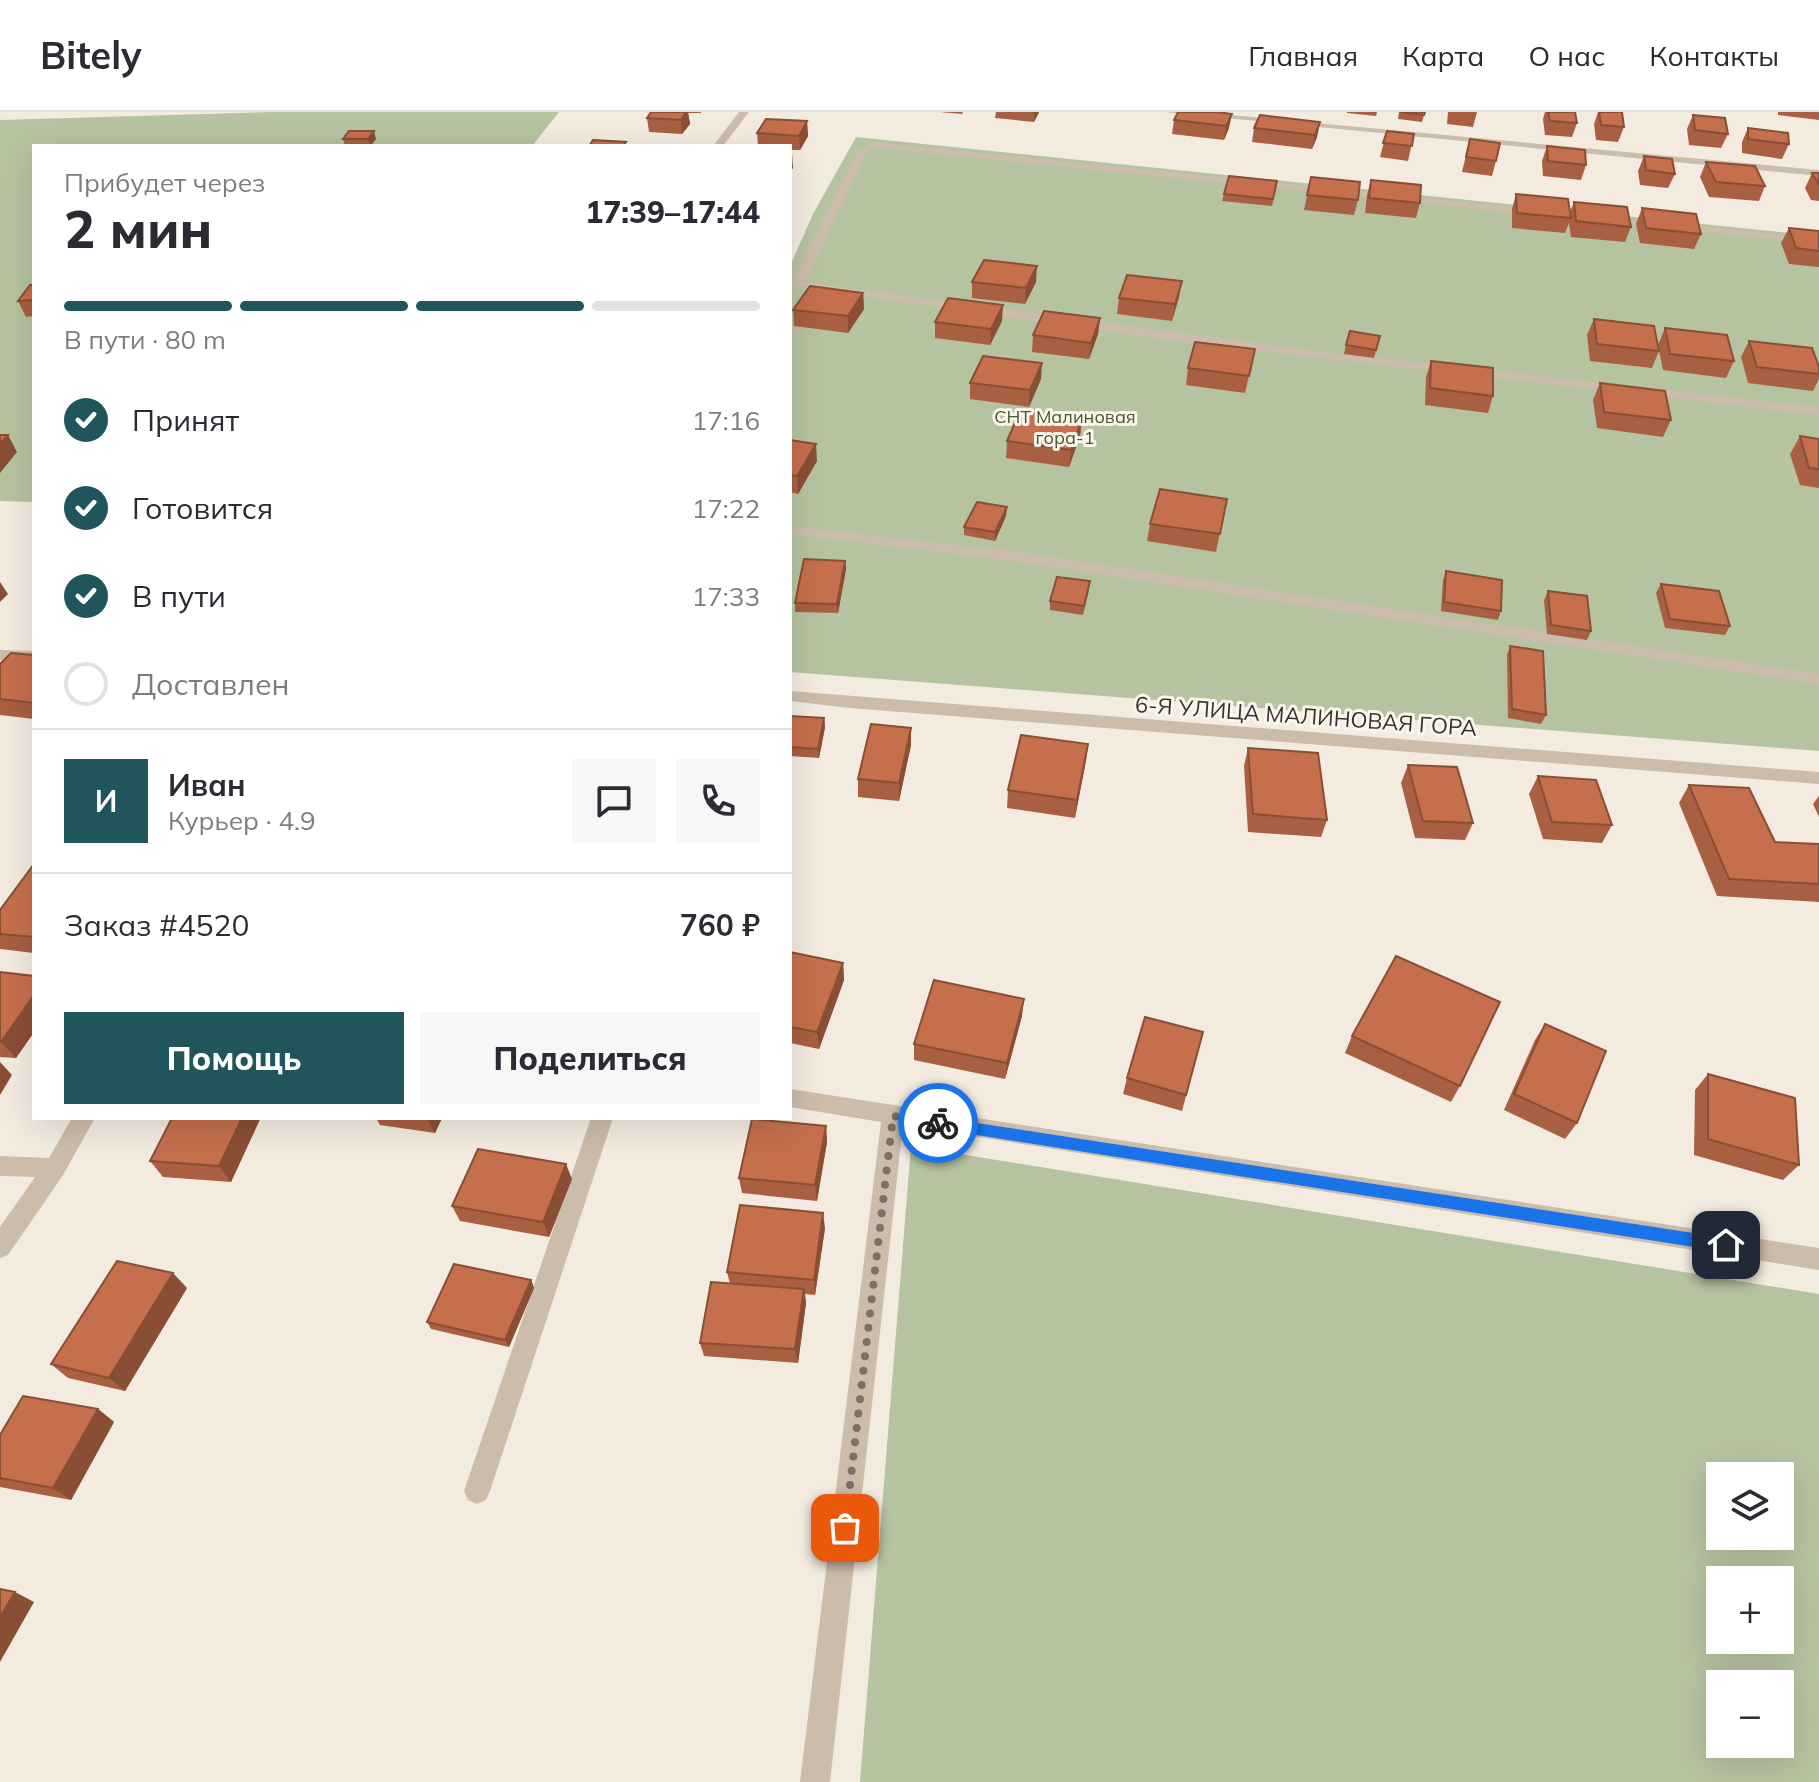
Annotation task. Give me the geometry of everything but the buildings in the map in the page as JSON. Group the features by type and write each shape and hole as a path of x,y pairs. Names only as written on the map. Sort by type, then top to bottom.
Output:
{"street":[{"path":"720,144 744,112"},
{"path":"1169,112 1819,173"},
{"path":"1551,214 874,145 863,150 794,284 1247,348 1819,411"},
{"path":"1583,217 1819,241"},
{"path":"792,530 1020,557 1819,679"},
{"path":"0,655 32,656"},
{"name":"6-Я УЛИЦА МАЛИНОВАЯ ГОРА","path":"792,696 1819,778"},
{"path":"792,1098 1819,1259"},
{"path":"815,1782 893,1116"},
{"path":"0,1247 55,1168 83,1120"},
{"path":"477,1491 601,1120"},
{"path":"0,1166 55,1168"}],"green space":[{"path":"273,112 559,112 534,144 32,144 32,502 0,501 0,120"},
{"name":"СНТ Малиновая гора-1","path":"856,137 1819,236 1819,751 792,672 792,261 813,214"},
{"path":"911,1146 1819,1294 1819,1782 860,1782"}],"way so far":[{"path":"845,1528 893,1116 938,1123"}],"route":[{"path":"938,1123 1726,1245"}]}
